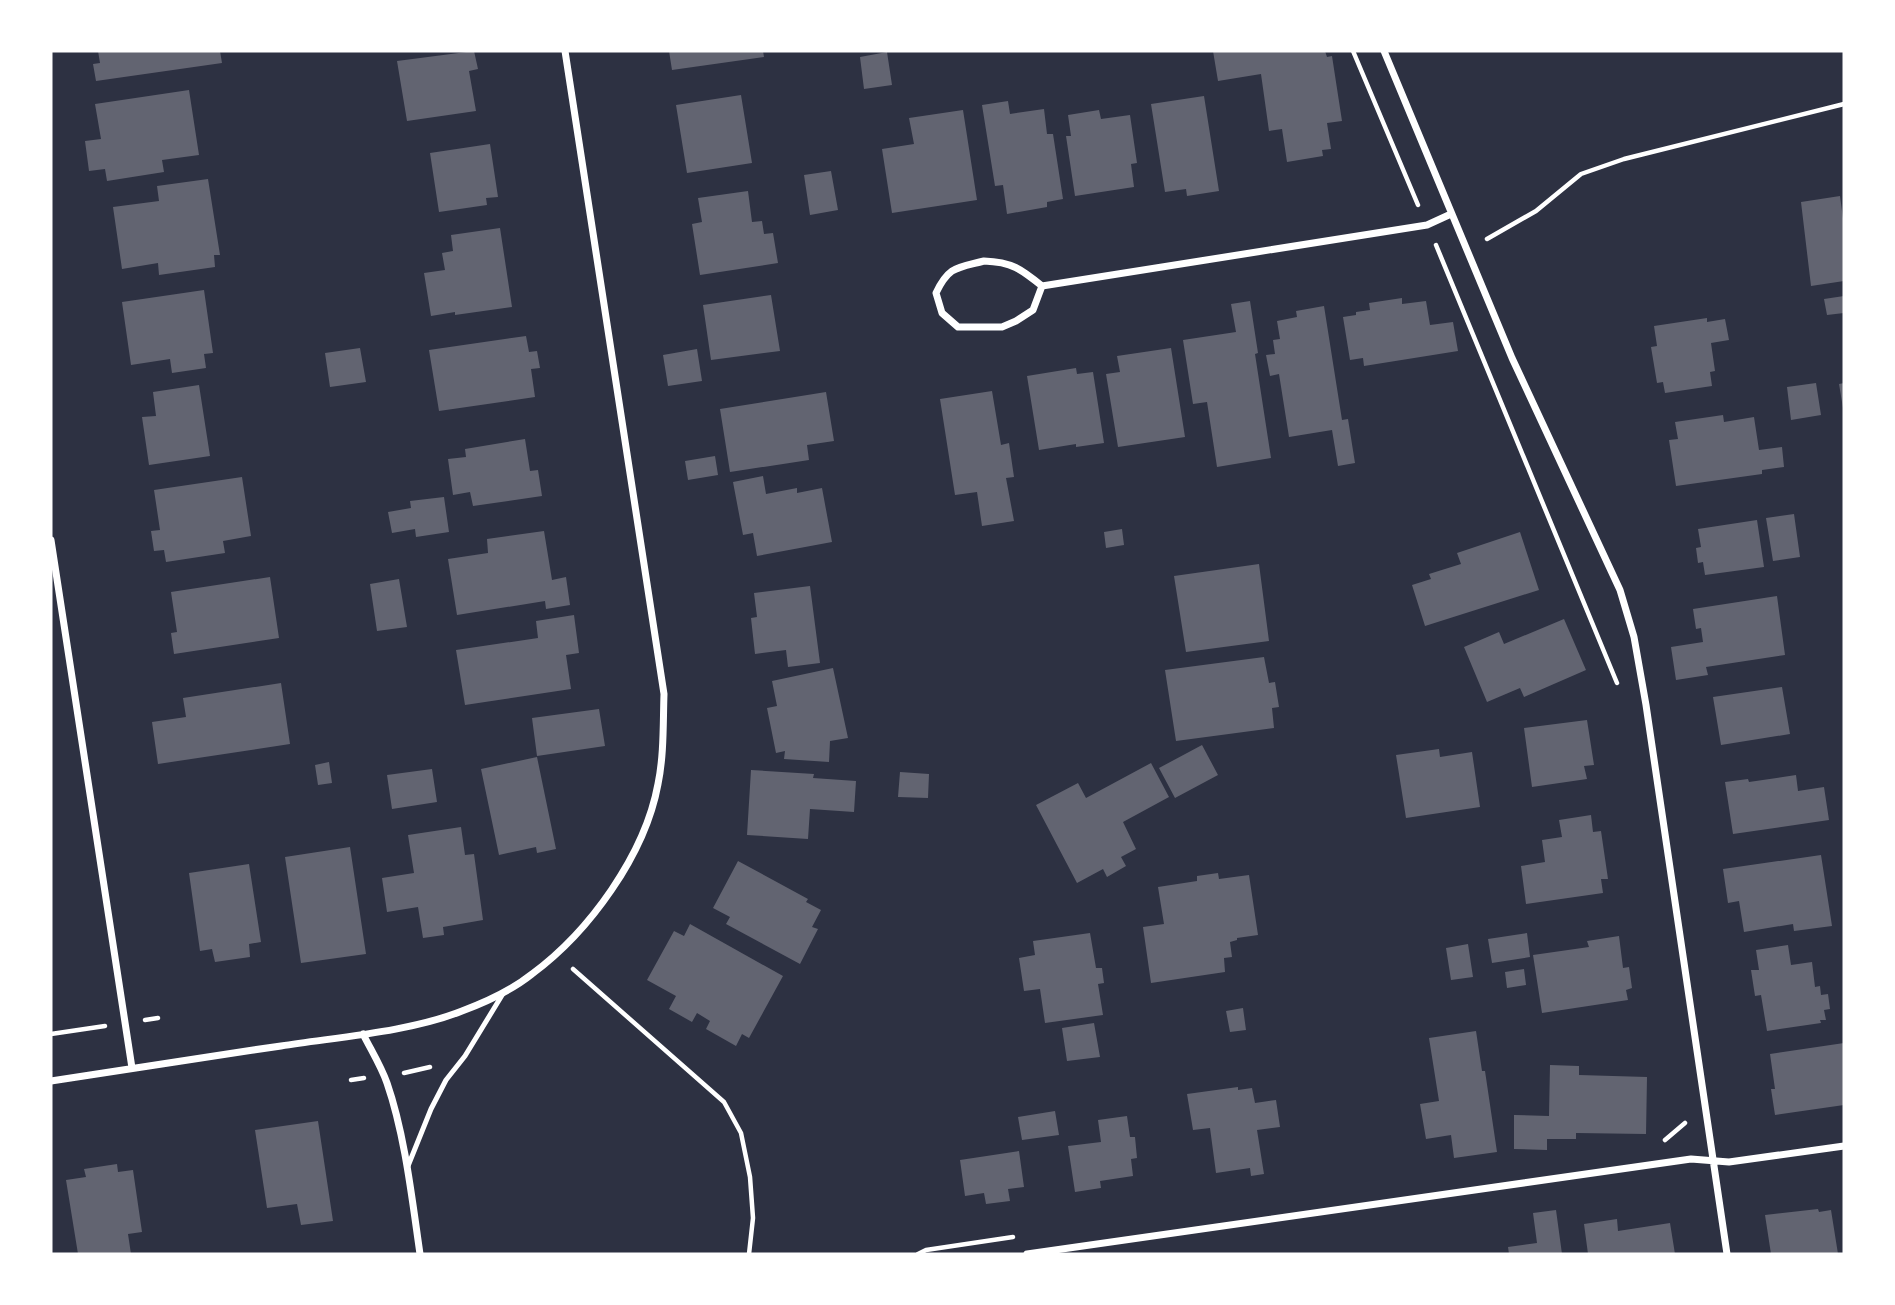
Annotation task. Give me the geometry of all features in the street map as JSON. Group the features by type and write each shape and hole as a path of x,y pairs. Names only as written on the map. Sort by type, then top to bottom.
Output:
{"street":[{"path":"51,1081 363,1034 461,1012 504,992 532,975 557,953 588,920 623,872 645,830 659,784 664,694 565,51"},
{"path":"1384,51 1546,433 1620,590 1634,637 1727,1254"},
{"path":"1042,286 1033,310 1003,327 978,329 958,327 942,313 936,293 945,275 984,261 1005,262 1021,269 1042,286 1427,225 1451,214"},
{"path":"51,540 132,1068"},
{"path":"363,1034 386,1081 407,1169 420,1254"},
{"path":"1027,1254 1691,1159 1729,1162 1844,1146"}],"lane":[{"path":"407,1169 446,1080 466,1056 504,992"}],"path":[{"path":"1353,51 1404,175"},
{"path":"1498,232 1536,211 1581,174 1624,159 1844,104"},
{"path":"1444,265 1618,683"},
{"path":"581,977 724,1102 741,1133 751,1177 753,1218 749,1254"},
{"path":"51,1034 92,1028"},
{"path":"405,1072 432,1067"},
{"path":"1686,1122 1688,1131"}],"building":[{"path":"98,51 220,51 222,63 96,81 93,64 100,63"},
{"path":"474,51 478,69 469,71 476,111 407,121 397,61"},
{"path":"669,51 763,51 764,57 672,70"},
{"path":"1213,51 1325,51 1327,57 1332,56 1342,121 1327,123 1331,149 1322,150 1323,156 1287,162 1282,129 1269,131 1261,74 1218,81"},
{"path":"887,52 892,85 864,89 860,57"},
{"path":"189,90 199,155 162,160 164,172 107,181 105,169 89,171 85,141 101,139 95,104"},
{"path":"741,95 752,163 687,173 676,105"},
{"path":"1204,96 1219,191 1187,196 1186,189 1165,192 1151,104"},
{"path":"1008,101 1010,114 1044,109 1047,134 1053,134 1063,199 1047,202 1047,207 1007,214 1003,185 995,186 982,105"},
{"path":"963,110 977,200 892,213 882,149 914,144 909,118"},
{"path":"1099,110 1101,119 1130,115 1137,163 1131,164 1134,187 1075,196 1066,136 1071,136 1068,115"},
{"path":"490,144 498,197 486,198 487,205 439,212 430,153"},
{"path":"831,171 838,210 810,215 804,175"},
{"path":"208,179 220,255 214,255 215,267 159,275 158,263 122,269 113,207 159,201 157,186"},
{"path":"748,191 752,222 762,221 764,234 773,233 778,263 700,275 692,224 702,222 698,198"},
{"path":"1840,196 1844,226 1844,281 1811,286 1801,202"},
{"path":"500,228 512,307 431,316 424,273 445,270 442,253 453,251 451,235"},
{"path":"204,290 213,353 204,354 206,368 172,373 170,359 131,365 122,302"},
{"path":"771,295 780,351 711,360 703,305"},
{"path":"1844,296 1844,313 1827,315 1824,299"},
{"path":"1402,298 1402,304 1426,301 1430,325 1453,322 1458,351 1364,366 1363,358 1350,360 1343,317 1370,310 1369,303"},
{"path":"1250,301 1271,458 1217,467 1207,402 1193,404 1183,340 1236,332 1231,304"},
{"path":"1324,306 1342,420 1348,419 1355,463 1338,466 1332,430 1289,437 1279,374 1270,376 1266,355 1275,354 1273,340 1280,339 1277,321 1297,317 1296,311"},
{"path":"1707,318 1707,322 1725,319 1729,340 1711,343 1715,371 1710,372 1712,386 1665,393 1663,382 1657,383 1651,347 1657,346 1654,326"},
{"path":"526,336 529,352 537,351 540,368 531,369 535,397 439,411 429,350"},
{"path":"360,348 366,382 330,387 325,353"},
{"path":"1171,348 1185,437 1118,447 1106,374 1120,372 1117,356"},
{"path":"697,349 702,381 668,386 663,355"},
{"path":"1076,368 1077,374 1093,372 1104,443 1039,450 1027,376"},
{"path":"1816,383 1821,415 1791,420 1787,387"},
{"path":"1844,383 1844,408 1843,408 1839,384"},
{"path":"199,385 210,456 149,465 142,417 156,416 153,392"},
{"path":"992,391 1001,445 1009,443 1014,477 1006,478 1014,521 982,526 977,492 955,495 940,399"},
{"path":"826,392 834,441 807,445 809,460 730,472 720,409"},
{"path":"1723,415 1724,422 1754,417 1759,450 1782,447 1784,467 1762,470 1762,474 1676,486 1669,440 1678,439 1675,422"},
{"path":"525,439 530,471 538,470 542,496 473,506 470,492 453,495 448,459 466,457 465,449"},
{"path":"715,456 718,475 688,480 685,461"},
{"path":"763,476 766,494 797,488 797,493 822,488 832,542 757,556 753,533 743,535 733,482"},
{"path":"242,477 251,536 223,541 225,553 166,562 164,550 154,551 151,531 160,530 154,490"},
{"path":"444,497 449,532 416,537 415,529 392,533 388,512 411,508 410,501"},
{"path":"1794,514 1800,557 1773,561 1766,518"},
{"path":"1757,520 1764,567 1705,575 1703,562 1698,563 1696,548 1701,547 1698,529"},
{"path":"1122,529 1124,545 1106,548 1104,532"},
{"path":"544,531 552,580 566,577 570,605 546,609 545,601 457,615 448,559 488,553 487,539"},
{"path":"1520,532 1539,590 1425,626 1412,585 1431,579 1429,574 1461,564 1457,553"},
{"path":"1259,564 1269,641 1186,652 1174,576"},
{"path":"270,577 279,638 174,654 171,633 177,632 171,592"},
{"path":"399,579 407,627 377,631 370,584"},
{"path":"810,586 820,663 788,667 786,650 755,654 751,618 757,617 754,593"},
{"path":"1777,596 1785,655 1706,667 1708,675 1676,680 1671,647 1703,642 1701,628 1696,629 1693,609"},
{"path":"574,615 579,653 566,655 571,689 465,705 456,650 538,638 536,621"},
{"path":"1564,619 1586,670 1524,697 1520,688 1487,702 1464,647 1499,632 1504,644"},
{"path":"1264,657 1269,683 1275,682 1279,707 1272,708 1274,728 1176,741 1165,670"},
{"path":"833,668 848,738 830,741 829,762 784,759 785,751 776,753 767,708 777,706 772,681"},
{"path":"281,683 290,744 158,764 152,722 186,717 183,698"},
{"path":"1782,687 1790,734 1721,745 1713,697"},
{"path":"599,709 605,746 537,756 532,718"},
{"path":"1587,720 1594,765 1584,766 1587,779 1532,787 1524,728"},
{"path":"1202,745 1218,775 1175,798 1159,768"},
{"path":"1439,749 1440,757 1472,752 1480,807 1406,818 1396,755"},
{"path":"537,757 556,849 537,853 536,847 499,855 481,769"},
{"path":"329,762 332,783 318,785 315,765"},
{"path":"1151,763 1169,797 1123,822 1136,849 1121,857 1126,866 1107,877 1103,869 1077,883 1036,805 1078,783 1086,798"},
{"path":"432,769 437,802 392,809 387,775"},
{"path":"751,770 814,774 813,778 856,781 854,812 810,809 808,839 747,835"},
{"path":"900,772 929,774 928,798 898,797"},
{"path":"1796,775 1798,791 1824,787 1829,820 1733,834 1725,782 1748,779 1749,782"},
{"path":"1591,815 1593,832 1601,831 1608,879 1601,879 1603,893 1526,904 1521,866 1545,862 1542,840 1562,837 1559,820"},
{"path":"461,827 465,855 474,854 483,920 443,927 444,935 423,938 418,907 387,912 382,878 414,873 408,835"},
{"path":"350,847 366,954 301,963 285,857"},
{"path":"1821,855 1832,926 1794,931 1793,924 1744,932 1739,901 1728,903 1723,869"},
{"path":"738,861 808,899 806,902 821,910 812,927 818,929 800,964 726,924 730,917 713,908"},
{"path":"249,864 261,942 249,944 250,957 215,962 212,949 200,951 189,873"},
{"path":"1218,873 1219,879 1249,875 1258,935 1237,938 1230,942 1232,957 1224,958 1225,972 1151,983 1143,927 1164,924 1158,887 1197,881 1197,876"},
{"path":"690,924 783,976 749,1038 742,1034 736,1046 706,1029 710,1021 697,1013 692,1022 669,1009 676,996 647,980 674,931 684,936"},
{"path":"1090,933 1096,968 1102,968 1104,983 1098,984 1103,1015 1045,1023 1040,989 1024,991 1019,958 1035,955 1033,941"},
{"path":"1527,933 1530,957 1492,963 1488,939"},
{"path":"1619,936 1623,968 1629,967 1632,988 1626,990 1628,1000 1542,1013 1533,955 1589,947 1587,941"},
{"path":"1468,944 1473,977 1451,980 1446,948"},
{"path":"1788,945 1791,965 1812,962 1815,987 1820,986 1821,995 1828,994 1830,1009 1824,1010 1826,1020 1820,1020 1821,1023 1767,1031 1761,995 1755,996 1751,970 1759,970 1756,950"},
{"path":"1524,969 1526,985 1507,988 1505,972"},
{"path":"1243,1008 1246,1030 1230,1032 1226,1011"},
{"path":"1094,1023 1100,1057 1067,1061 1062,1028"},
{"path":"1476,1031 1497,1152 1454,1158 1451,1135 1426,1139 1420,1104 1439,1101 1429,1038"},
{"path":"1844,1043 1844,1105 1775,1115 1771,1089 1775,1089 1770,1054"},
{"path":"1550,1065 1579,1066 1579,1075 1647,1077 1646,1134 1576,1133 1576,1139 1547,1139 1547,1150 1514,1149 1514,1115 1549,1116"},
{"path":"1238,1087 1238,1090 1252,1088 1255,1103 1276,1100 1280,1127 1257,1130 1264,1174 1251,1176 1250,1168 1216,1173 1210,1128 1193,1130 1187,1094"},
{"path":"1055,1111 1059,1135 1022,1140 1018,1117"},
{"path":"1127,1116 1130,1137 1135,1137 1137,1158 1131,1159 1133,1176 1100,1181 1101,1188 1075,1192 1068,1146 1101,1142 1098,1120"},
{"path":"318,1121 333,1221 301,1225 297,1204 267,1208 255,1130"},
{"path":"1019,1151 1024,1187 1008,1189 1010,1201 986,1204 984,1193 965,1196 960,1160"},
{"path":"117,1164 118,1172 133,1170 142,1232 128,1234 131,1254 78,1254 66,1180 86,1177 84,1169"},
{"path":"1818,1209 1819,1212 1831,1210 1838,1254 1771,1254 1765,1215"},
{"path":"1556,1210 1562,1254 1509,1254 1508,1247 1537,1243 1533,1213"},
{"path":"1617,1219 1618,1231 1670,1223 1675,1254 1588,1254 1584,1224"}]}
